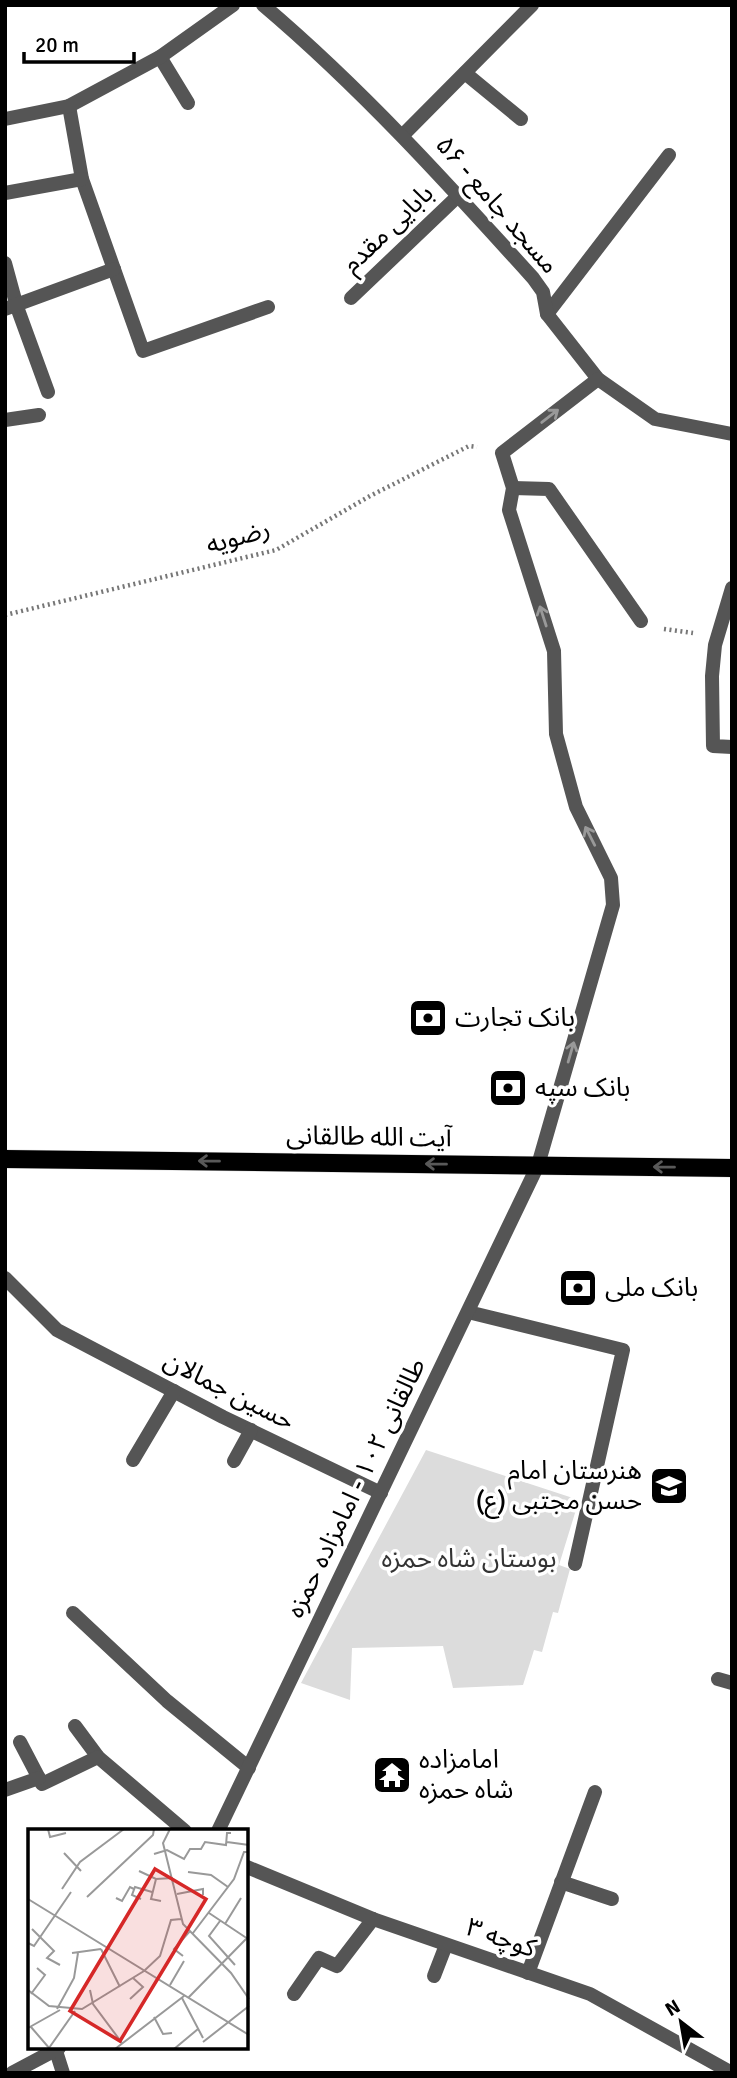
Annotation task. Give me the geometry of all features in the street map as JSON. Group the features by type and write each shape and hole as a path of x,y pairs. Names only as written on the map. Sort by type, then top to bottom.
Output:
{"main road":[{"name":"آیت الله طالقانی","path":"5,1158 732,1168"}],"street":[{"path":"5,119 69,106 160,57 233,5"},
{"name":"۵۶ - مسجد جامع","path":"263,5 403,135 533,278 543,292 548,314 598,379 655,419 732,434"},
{"path":"403,135 532,5"},
{"path":"160,57 188,103"},
{"path":"465,73 520,119"},
{"path":"69,106 82,179 143,351 268,307"},
{"path":"548,314 669,155"},
{"path":"5,193 82,179"},
{"name":"بابایی مقدم","path":"351,298 458,196"},
{"path":"5,263 11,308 48,392"},
{"path":"11,308 114,270"},
{"path":"502,453 598,379"},
{"path":"5,420 39,415"},
{"name":"طالقانی ۱۰۲ - امامزاده حمزه","path":"219,1829 538,1165 613,905 611,878 576,807 556,734 554,651 509,510 513,488 502,453"},
{"path":"513,488 549,489 641,621"},
{"path":"732,588 718,636 712,676 713,746 732,747"},
{"name":"حسین جمالان","path":"5,1278 57,1330 251,1430 381,1493"},
{"path":"468,1312 623,1350 575,1564"},
{"path":"132,1460 174,1391"},
{"path":"234,1461 251,1430"},
{"path":"74,1613 167,1701 249,1768"},
{"path":"75,1726 97,1757 183,1829"},
{"path":"20,1742 42,1784 97,1757"},
{"path":"5,1790 39,1777"},
{"path":"528,1973 595,1792"},
{"name":"کوچه ۳","path":"248,1867 373,1919 590,1994 732,2073"},
{"path":"561,1882 612,1899"},
{"path":"294,1994 319,1958 337,1966 373,1919"},
{"path":"434,1976 446,1945"},
{"path":"12,2073 58,2050 63,2073"}],"path":[{"name":"رضویه","path":"5,615 276,550 370,496 469,446 502,453"},
{"path":"641,621 645,627 718,636"}],"green space":[{"name":"بوستان شاه حمزه","path":"426,1450 579,1500 559,1565 570,1569 558,1613 553,1612 542,1652 534,1650 523,1685 453,1688 443,1646 352,1648 350,1700 301,1683"}],"place":[{"name":"بانک تجارت","path":"428,1018"},
{"name":"بانک سپه","path":"508,1088"},
{"name":"بانک ملی","path":"578,1288"},
{"name":"هنرستان امام حسن مجتبی (ع)","path":"669,1486"},
{"name":"امامزاده شاه حمزه","path":"392,1775"}]}
